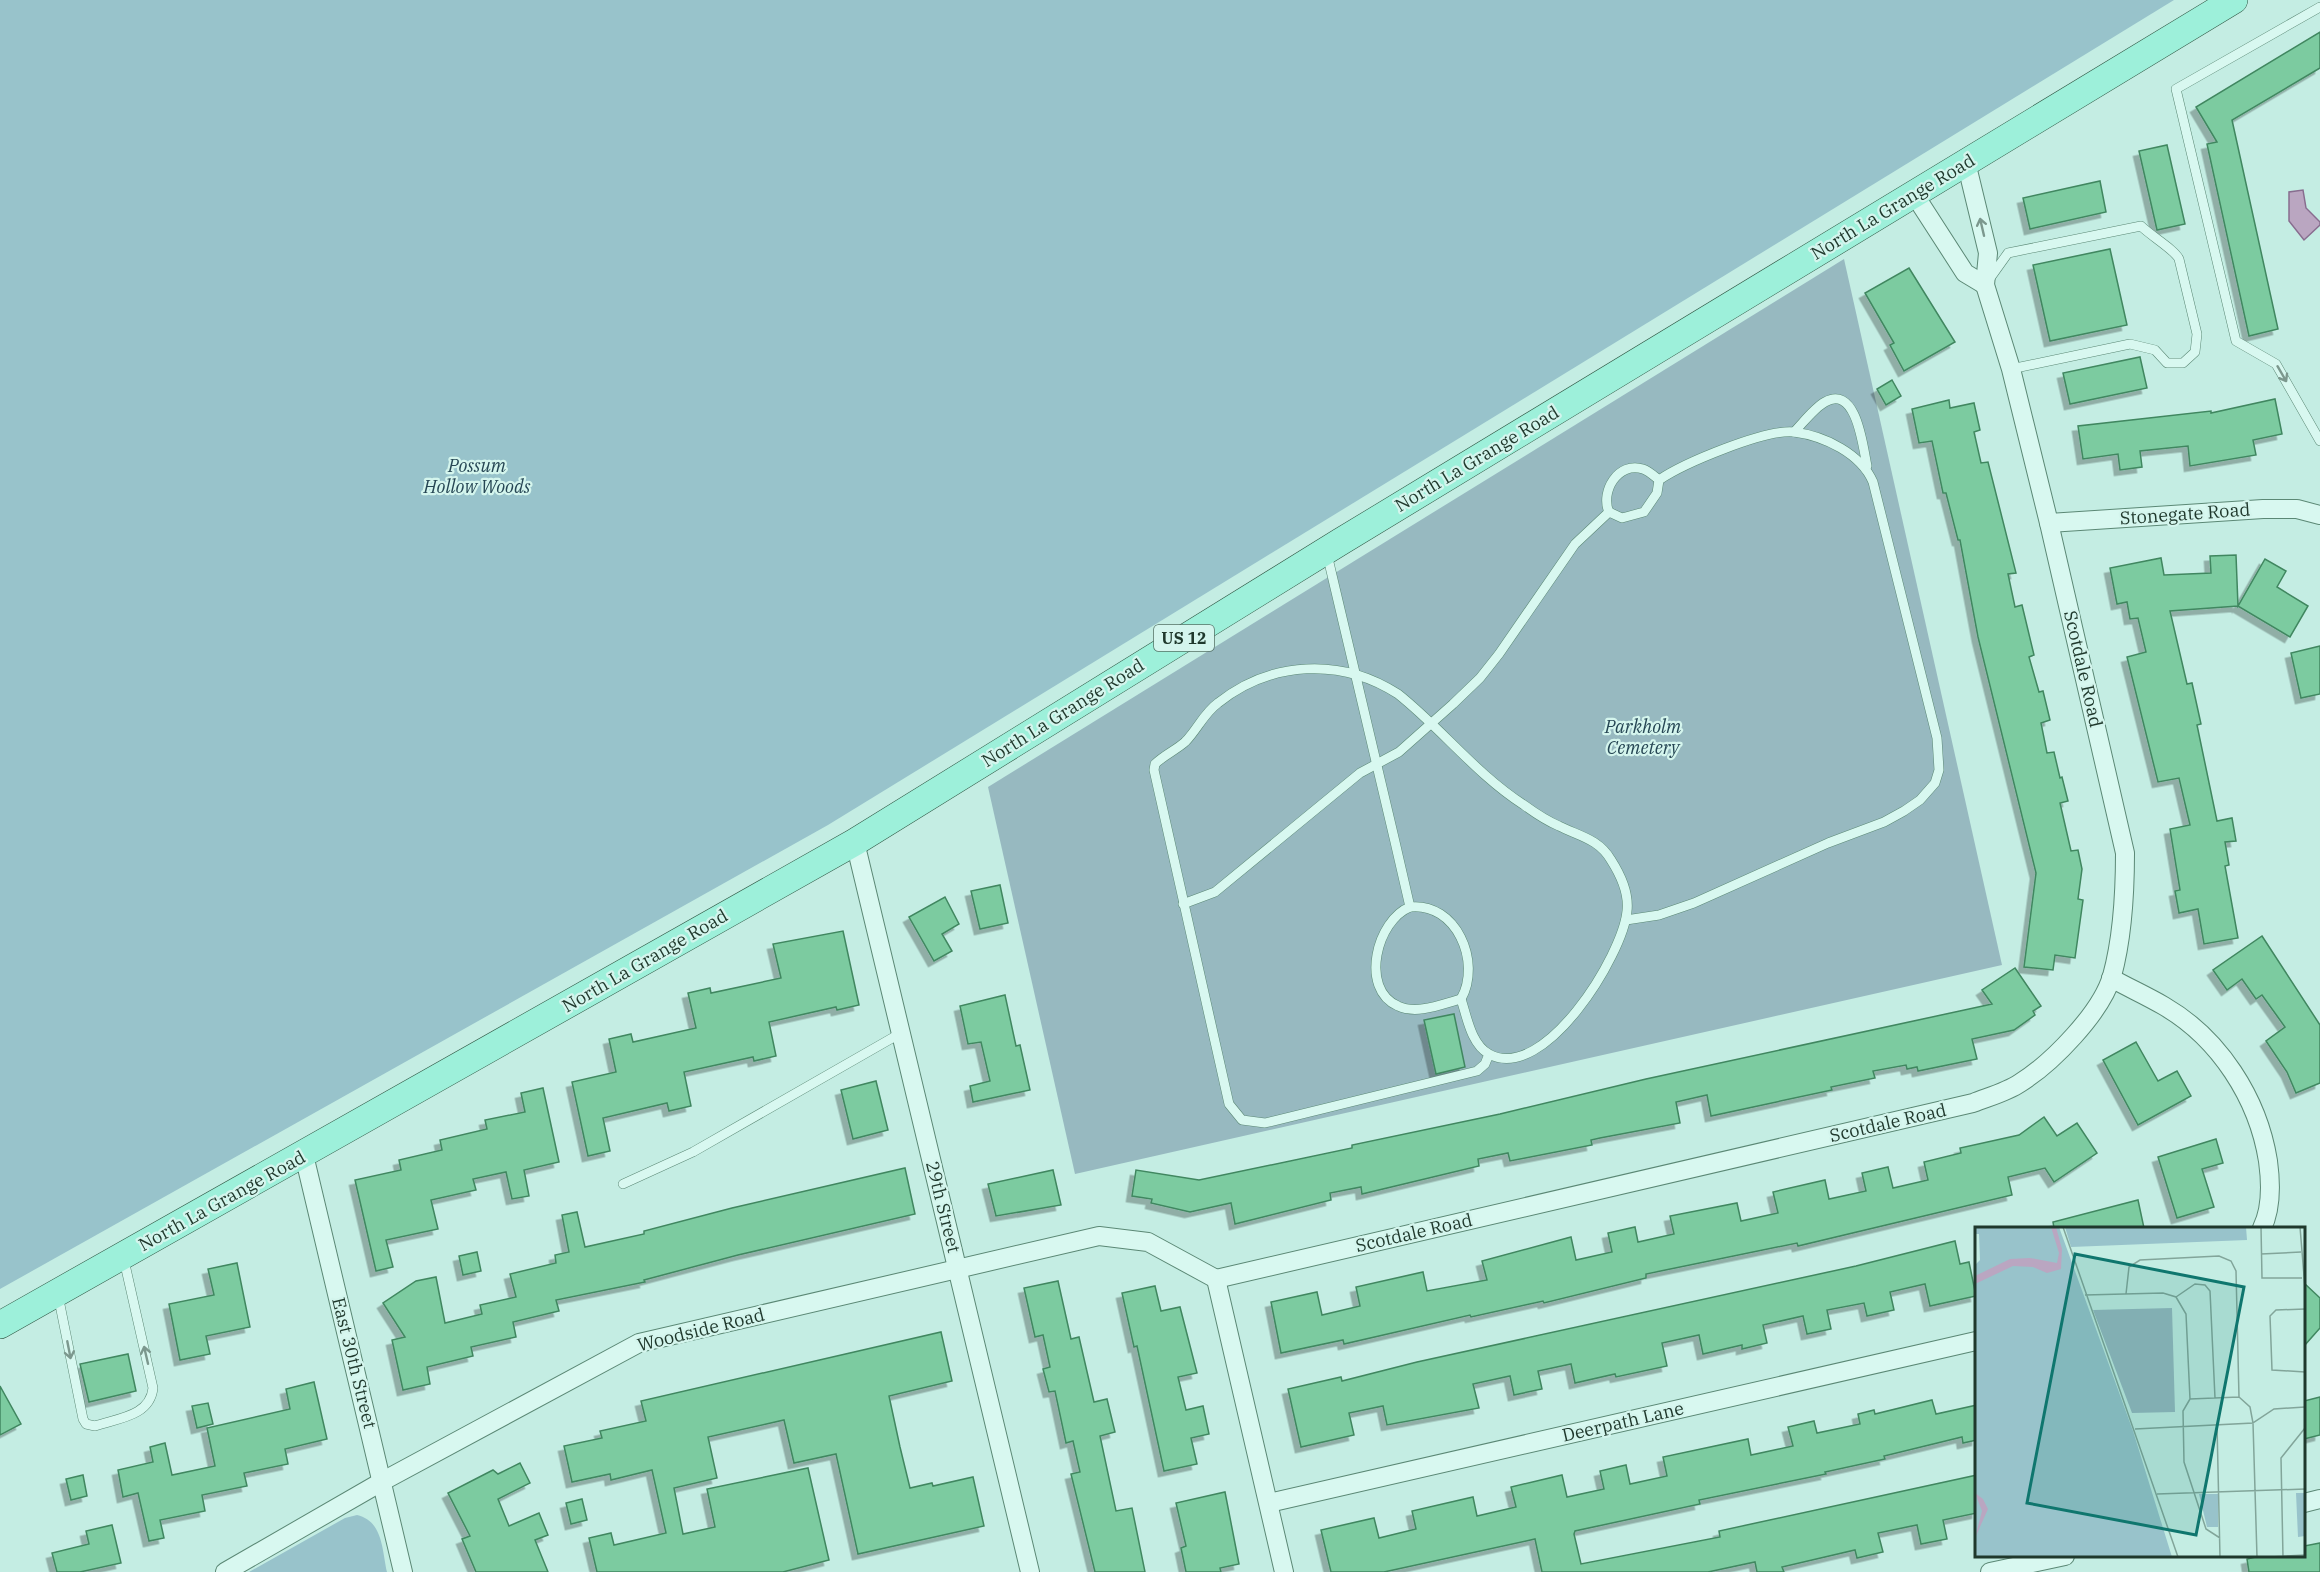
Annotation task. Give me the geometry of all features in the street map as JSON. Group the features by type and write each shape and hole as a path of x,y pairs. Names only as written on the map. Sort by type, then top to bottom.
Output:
{"main road":[{"name":"North La Grange Road","path":"0,1325 855,842 1326,550 2234,0"}],"street":[{"name":"Scotdale Road","path":"1216,1279 1973,1103 2019,1084 2060,1051 2092,1011 2111,978 2125,898 2125,853 2049,523 2011,369 1985,285 1988,253 1966,162"},
{"path":"1914,194 1965,273 1985,285"},
{"name":"Stonegate Road","path":"2049,523 2263,508 2297,509 2320,515"},
{"name":"29th Street","path":"855,842 1030,1572"},
{"path":"2111,978 2166,1007 2213,1046 2235,1073 2248,1098 2266,1148 2270,1197 2262,1227"},
{"name":"East 30th Street","path":"304,1155 403,1572"},
{"name":"Woodside Road","path":"225,1572 383,1482 639,1343 1099,1236 1148,1242 1216,1279"},
{"path":"1216,1279 1284,1572"},
{"name":"Deerpath Lane","path":"1269,1503 1975,1341"},
{"path":"2305,1503 2320,1499"},
{"path":"1990,1572 2060,1557"}],"lane":[{"path":"2320,7 2176,89 2236,341 2276,364 2320,441"},
{"path":"1985,285 2008,253 2141,226 2157,242 2176,253 2179,259 2197,334 2195,352 2183,363 2167,363 2155,350 2130,344 2011,369"},
{"path":"1626,920 1678,909 1828,843 1884,822 1920,800 1935,783 1939,770 1937,738 1894,559 1856,418 1846,402 1839,399 1824,402 1794,432"},
{"path":"1659,480 1642,469 1624,471 1610,484 1605,494 1605,503 1609,512 1622,518 1644,512 1654,499 1659,480 1675,469 1763,437 1794,432 1846,452 1868,469"},
{"path":"1183,904 1215,892 1360,773 1399,752 1431,724 1480,678 1561,562 1609,512"},
{"path":"1326,550 1410,907"},
{"path":"1461,999 1473,1035 1479,1045 1489,1054 1501,1058 1515,1057 1546,1042 1586,1000 1598,982 1626,920 1627,898 1611,860 1594,840 1558,826 1502,791 1452,747 1398,694 1383,684 1355,673 1303,668 1256,680 1216,704 1185,741 1155,764 1154,778 1229,1104 1242,1120 1265,1123 1477,1071 1485,1064 1489,1054"},
{"path":"1423,906 1442,914 1459,934 1468,963 1468,987 1461,999 1423,1009 1398,1007 1382,988 1377,956 1380,940 1392,918 1410,907 1423,906"},
{"path":"623,1184 693,1152 901,1033"},
{"path":"58,1293 82,1419 86,1424 95,1426 144,1409 152,1399 153,1388 123,1257"}],"green space":[{"name":"Possum Hollow Woods","path":"0,0 2174,0 828,825 0,1289"},
{"name":"Parkholm Cemetery","path":"1844,259 2002,965 1075,1174 988,787"},
{"path":"357,1515 366,1518 377,1530 387,1572 249,1572 345,1518"}],"shaded area":[{"path":"2303,190 2306,208 2320,222 2320,225 2304,240 2289,221 2289,192"}],"building":[{"path":"2320,32 2320,68 2232,120 2278,329 2249,336 2207,144 2217,142 2196,107"},
{"path":"2167,145 2185,224 2157,230 2139,151"},
{"path":"2100,181 2106,212 2030,229 2023,198"},
{"path":"2110,249 2127,325 2050,341 2033,265"},
{"path":"1909,268 1955,342 1904,371 1890,345 1894,343 1865,293"},
{"path":"2140,357 2147,388 2070,404 2063,373"},
{"path":"1892,380 1901,396 1886,405 1877,389"},
{"path":"2275,399 2282,434 2253,440 2256,455 2190,466 2188,446 2140,451 2142,467 2120,470 2118,454 2083,459 2078,426 2211,411 2211,413"},
{"path":"1949,400 1950,408 1974,403 1980,430 1974,432 1981,463 1988,462 2016,573 2008,574 2015,607 2022,605 2034,655 2029,657 2039,692 2043,691 2050,720 2041,723 2047,753 2054,752 2060,778 2062,777 2068,801 2060,803 2071,851 2078,850 2082,869 2078,899 2083,900 2075,958 2055,955 2053,970 2024,967 2036,873 1978,637 1960,540 1958,540 1946,493 1943,493 1932,441 1919,443 1912,409"},
{"path":"2236,555 2238,606 2170,611 2187,684 2192,683 2201,724 2197,725 2217,821 2232,818 2236,841 2225,842 2229,865 2225,866 2238,938 2204,944 2198,909 2179,913 2175,891 2180,890 2170,829 2190,825 2179,778 2158,782 2127,657 2146,652 2138,618 2130,619 2127,602 2117,604 2110,568 2161,558 2164,575 2211,573 2210,556"},
{"path":"2265,559 2286,571 2277,587 2308,606 2290,637 2238,606"},
{"path":"2320,646 2320,694 2301,698 2291,653"},
{"path":"1000,885 1008,923 980,929 971,891"},
{"path":"945,897 959,924 942,934 952,951 934,961 909,917"},
{"path":"843,931 859,1005 837,1010 836,1007 769,1022 776,1056 754,1061 753,1057 684,1072 691,1106 669,1111 667,1103 603,1118 610,1151 588,1156 572,1082 616,1072 609,1039 631,1034 633,1042 696,1028 688,993 710,988 711,993 781,978 773,944"},
{"path":"2262,936 2320,1025 2320,1083 2296,1093 2287,1072 2266,1041 2285,1027 2262,995 2256,999 2242,979 2227,990 2213,970"},
{"path":"2015,968 2041,1006 2033,1011 2035,1015 2014,1030 1972,1039 1977,1059 1918,1071 1917,1067 1907,1069 1906,1065 1873,1071 1875,1078 1831,1087 1832,1090 1711,1116 1707,1095 1676,1102 1680,1123 1591,1140 1592,1145 1510,1161 1508,1153 1478,1159 1479,1166 1362,1194 1361,1187 1330,1193 1331,1200 1235,1224 1231,1203 1190,1212 1151,1203 1152,1199 1132,1196 1136,1170 1199,1180 1352,1148 1352,1145 1992,1004 1982,990"},
{"path":"1005,995 1016,1046 1020,1045 1030,1090 973,1102 970,1086 990,1081 981,1042 968,1044 960,1006"},
{"path":"1454,1014 1465,1067 1436,1074 1424,1020"},
{"path":"2136,1042 2158,1081 2177,1071 2191,1096 2138,1125 2103,1060"},
{"path":"876,1081 888,1130 853,1139 841,1090"},
{"path":"543,1088 559,1162 524,1170 529,1196 512,1199 506,1172 473,1179 476,1190 431,1200 438,1229 386,1240 393,1267 376,1271 355,1180 401,1170 399,1160 442,1150 440,1140 487,1129 485,1120 525,1112 521,1093"},
{"path":"2044,1117 2057,1136 2077,1123 2097,1153 2054,1182 2045,1168 2008,1177 2012,1195 1798,1246 1797,1243 1646,1274 1646,1278 1544,1303 1543,1301 1471,1317 1470,1315 1344,1344 1343,1340 1281,1353 1271,1302 1317,1292 1322,1315 1360,1306 1356,1287 1423,1272 1427,1291 1487,1280 1482,1261 1571,1237 1576,1260 1612,1252 1608,1233 1635,1227 1638,1242 1674,1234 1670,1216 1737,1203 1741,1221 1778,1213 1773,1192 1825,1180 1829,1199 1866,1191 1862,1173 1888,1167 1893,1188 1928,1180 1924,1162 1961,1153 1960,1148 2019,1135"},
{"path":"2216,1139 2223,1163 2202,1169 2214,1207 2177,1218 2158,1157"},
{"path":"905,1168 915,1214 738,1255 644,1280 645,1282 556,1300 559,1311 513,1322 516,1337 471,1347 473,1356 427,1367 430,1384 403,1390 392,1340 405,1337 383,1303 416,1281 436,1277 445,1323 482,1314 480,1305 516,1297 510,1274 556,1263 555,1255 569,1252 562,1215 577,1212 585,1247 644,1234 644,1231 732,1208"},
{"path":"1053,1170 1061,1205 996,1216 988,1184"},
{"path":"2138,1200 2144,1227 2054,1227 2053,1222"},
{"path":"1955,1241 1960,1264 1969,1262 1975,1296 1930,1306 1925,1284 1890,1292 1894,1310 1867,1316 1864,1303 1827,1310 1831,1329 1807,1334 1803,1316 1763,1325 1767,1343 1742,1349 1742,1345 1703,1354 1699,1335 1662,1343 1667,1366 1575,1383 1571,1364 1538,1371 1542,1389 1514,1395 1510,1376 1473,1384 1479,1408 1387,1425 1383,1406 1349,1413 1354,1435 1301,1447 1288,1389 1341,1377 1342,1381 1417,1362 1856,1266"},
{"path":"477,1252 481,1271 463,1275 459,1256"},
{"path":"237,1263 250,1327 206,1336 210,1354 180,1360 169,1304 214,1295 208,1269"},
{"path":"1058,1281 1071,1339 1079,1337 1094,1402 1107,1399 1115,1432 1100,1436 1116,1511 1132,1508 1145,1572 1095,1572 1071,1474 1080,1472 1073,1441 1066,1443 1055,1391 1049,1392 1043,1369 1050,1367 1043,1335 1035,1337 1024,1288"},
{"path":"2305,1284 2320,1298 2320,1328 2305,1345"},
{"path":"1155,1286 1161,1311 1180,1307 1197,1373 1178,1377 1186,1410 1203,1406 1209,1434 1191,1438 1197,1464 1164,1471 1137,1346 1134,1347 1122,1293"},
{"path":"941,1332 952,1381 889,1396 900,1447 910,1488 932,1483 933,1486 973,1477 984,1526 858,1554 836,1454 794,1463 784,1420 708,1437 717,1478 674,1488 683,1534 715,1527 707,1489 808,1468 829,1560 783,1572 597,1572 589,1538 611,1533 614,1545 666,1533 652,1470 611,1480 610,1474 572,1482 564,1446 602,1438 600,1431 646,1421 641,1401"},
{"path":"128,1354 136,1391 89,1402 80,1364"},
{"path":"314,1382 327,1439 285,1449 288,1464 244,1473 247,1486 202,1495 205,1511 160,1520 164,1538 149,1541 138,1493 123,1497 118,1470 153,1462 150,1447 165,1443 172,1475 215,1466 207,1428 290,1409 286,1389"},
{"path":"0,1386 21,1424 0,1435"},
{"path":"2320,1397 2320,1435 2305,1439 2305,1401"},
{"path":"1932,1400 1936,1414 1975,1405 1975,1440 1963,1443 1962,1437 1884,1456 1885,1459 1825,1472 1826,1474 1699,1500 1700,1504 1575,1531 1581,1564 1720,1537 1719,1531 1975,1475 1975,1513 1943,1520 1947,1539 1921,1544 1917,1525 1878,1533 1883,1552 1857,1558 1855,1550 1782,1567 1784,1572 1757,1572 1755,1562 1708,1572 1542,1572 1535,1539 1384,1572 1331,1572 1321,1530 1374,1518 1379,1538 1416,1529 1412,1511 1473,1497 1477,1516 1516,1507 1511,1487 1562,1475 1567,1497 1604,1489 1600,1471 1626,1465 1630,1484 1667,1476 1663,1457 1748,1439 1751,1455 1793,1446 1788,1427 1814,1421 1817,1433 1860,1424 1858,1414 1874,1410 1875,1414"},
{"path":"208,1403 213,1424 197,1428 192,1406"},
{"path":"520,1463 530,1483 498,1499 509,1526 539,1513 548,1535 535,1540 548,1572 476,1572 462,1539 470,1536 448,1493 493,1470 498,1474"},
{"path":"83,1475 87,1496 71,1500 66,1479"},
{"path":"1225,1492 1239,1564 1220,1568 1221,1572 1186,1572 1181,1548 1186,1546 1176,1503"},
{"path":"582,1499 587,1520 571,1524 566,1503"},
{"path":"112,1525 121,1563 80,1572 57,1572 52,1553 89,1544 86,1531"},
{"path":"2320,1543 2320,1572 2249,1572 2247,1559 2305,1557 2305,1546"}]}
